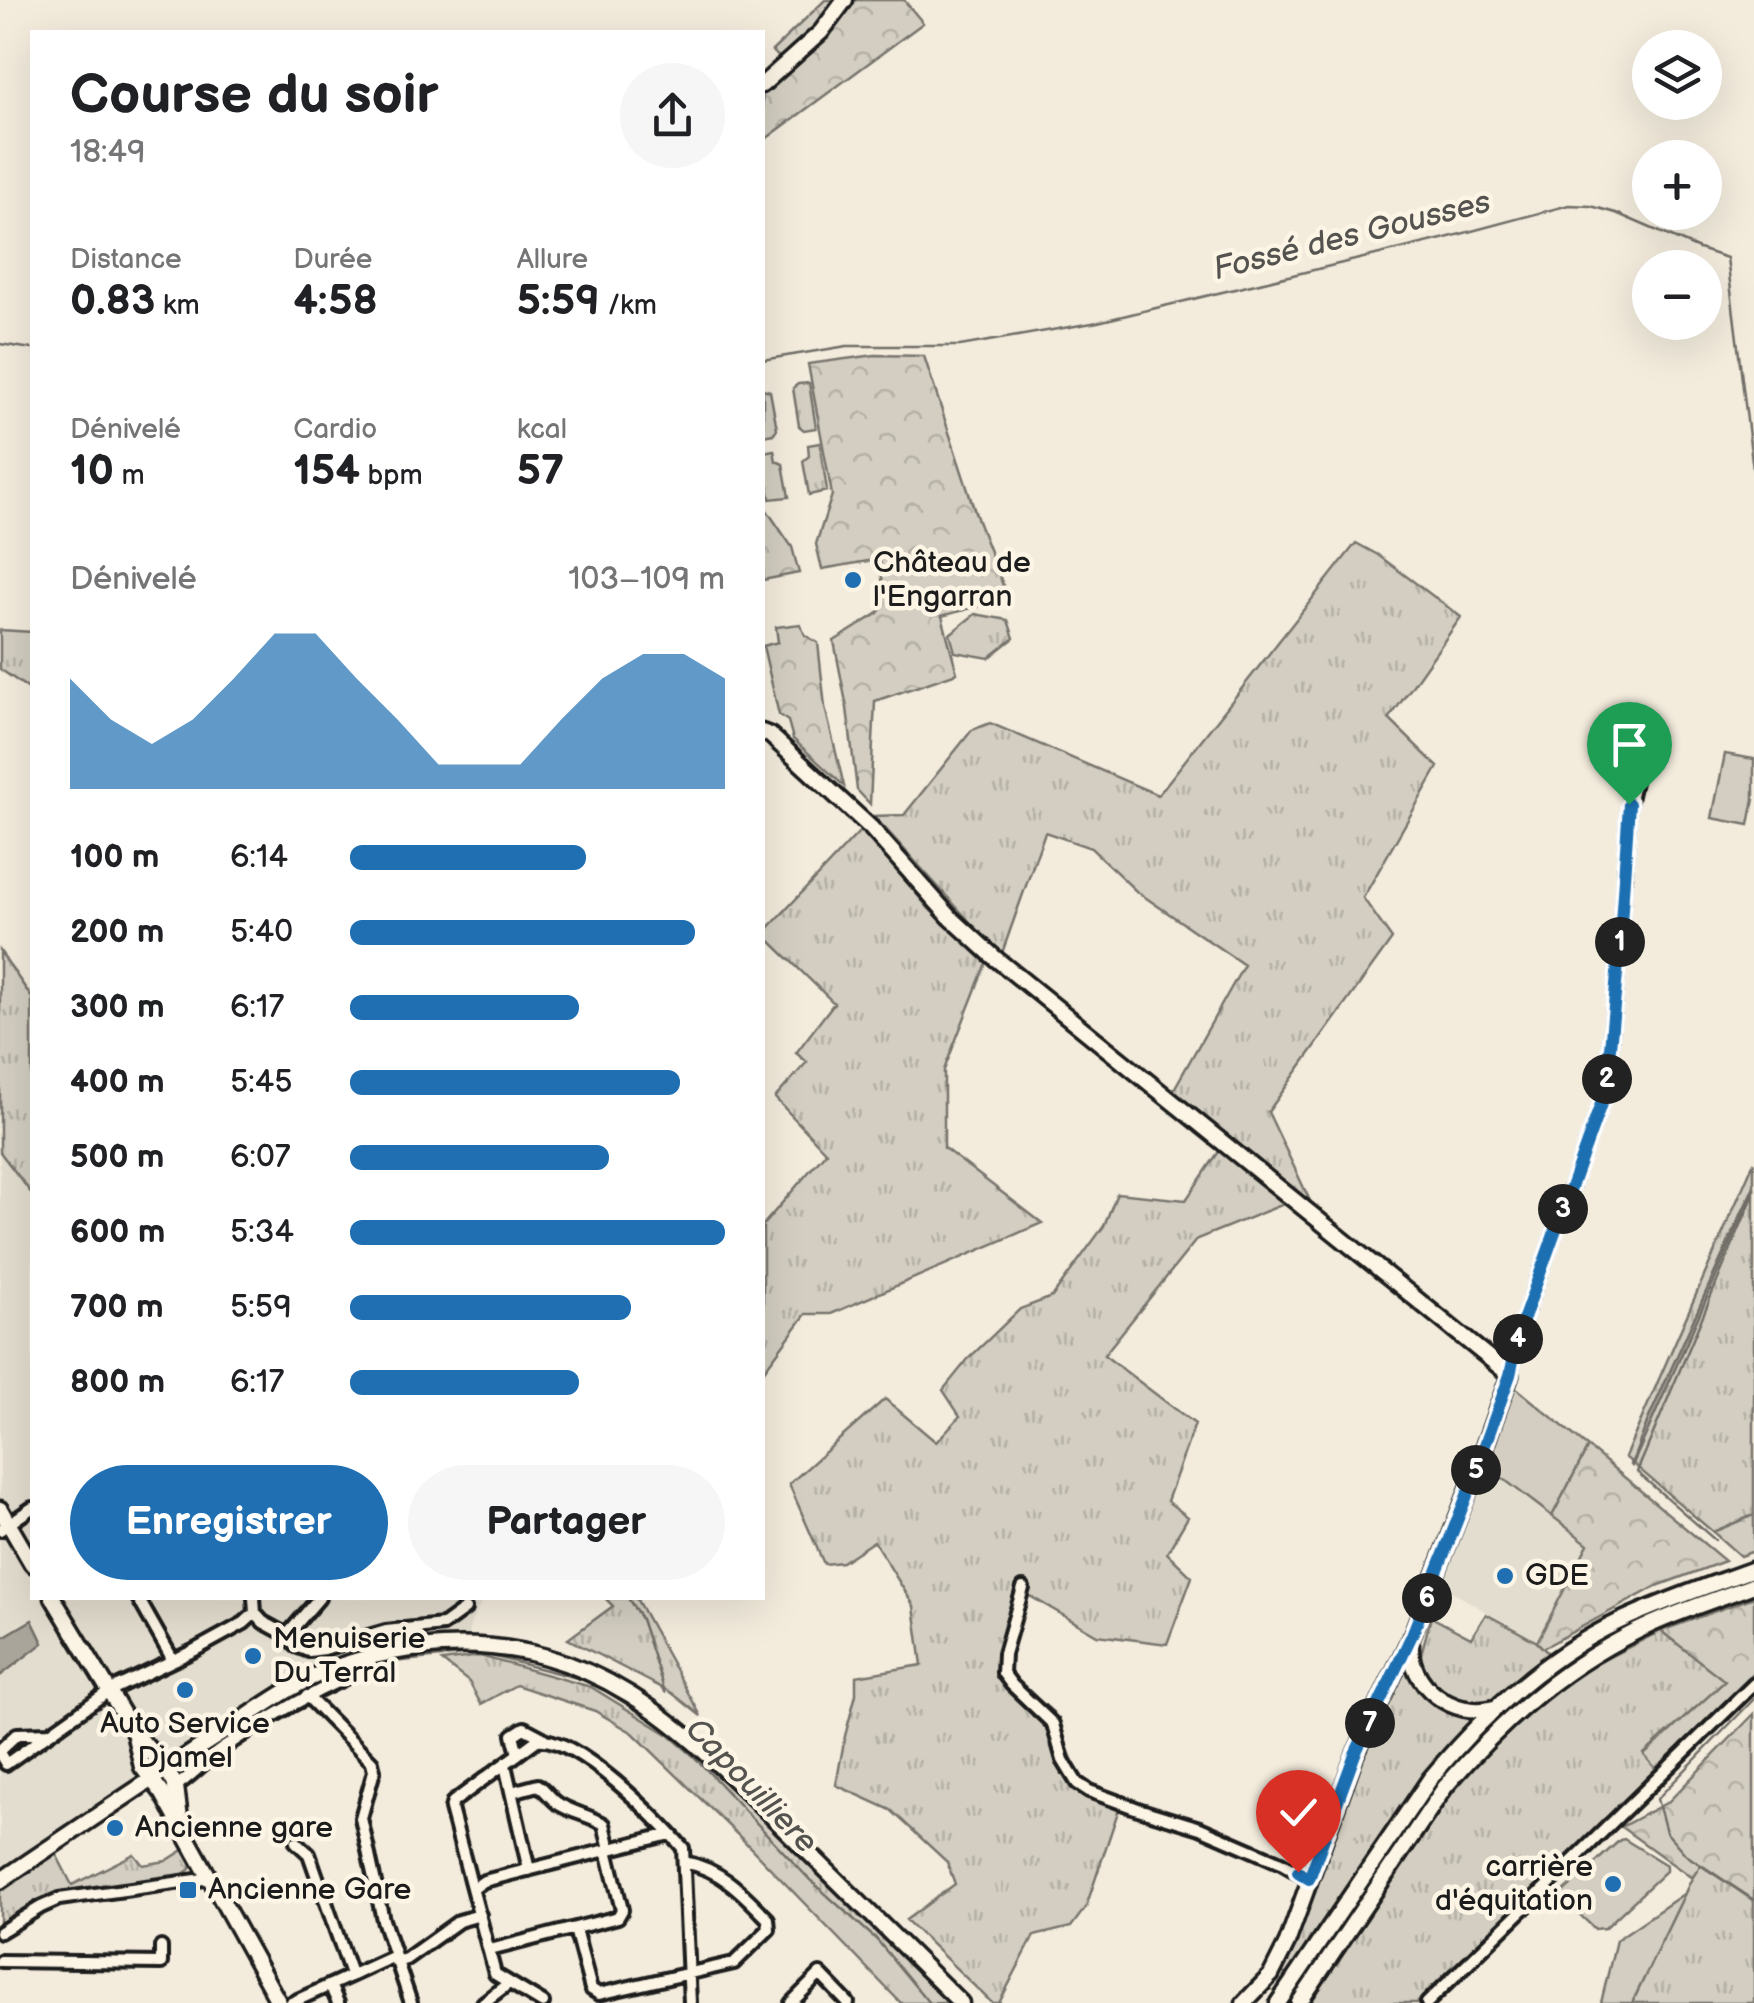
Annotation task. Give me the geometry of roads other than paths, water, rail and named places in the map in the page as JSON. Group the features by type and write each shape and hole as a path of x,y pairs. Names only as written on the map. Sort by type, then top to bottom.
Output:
{"street":[{"path":"765,82 821,32 845,0"},
{"path":"765,733 870,828 950,918 994,958 1510,1375"},
{"path":"1244,2003 1260,1988 1288,1943 1355,1754 1412,1635 1510,1375 1520,1329 1606,1090 1629,804 1643,739"},
{"path":"0,1509 5,1527 30,1561"},
{"path":"5,1527 30,1509"},
{"path":"1278,2003 1430,1779 1495,1708 1529,1679 1603,1630 1663,1602 1754,1569"},
{"path":"1299,2003 1445,1787 1526,1703 1620,1640 1754,1585"},
{"path":"1023,1588 1004,1654 1003,1673 1053,1724 1062,1760 1078,1783 1138,1809 1200,1828 1281,1862 1309,1879"},
{"path":"54,1600 134,1732 166,1769 181,1824 279,2003"},
{"path":"139,1600 173,1660"},
{"path":"254,1600 255,1613 263,1622 287,1635 302,1650 317,1650 386,1631 443,1624 465,1609"},
{"path":"287,1635 317,1600"},
{"path":"51,1733 16,1734 0,1752 6,1764 51,1733 109,1691 244,1623 255,1613"},
{"path":"1412,1635 1415,1670 1442,1700 1470,1712 1495,1708"},
{"path":"0,1880 316,1675 386,1652 493,1646 552,1659 595,1674 678,1726 960,2003"},
{"path":"1396,1668 1412,1659"},
{"path":"170,1790 217,1752 307,1696 345,1678"},
{"path":"1427,2003 1754,1684"},
{"path":"307,1696 372,1762 374,1771 361,1818 383,1920 412,2003"},
{"path":"518,1754 513,1735 524,1728 557,1742 614,1777 683,1848 690,2003"},
{"path":"134,1732 142,1766 152,1779 170,1790"},
{"path":"543,2003 495,1974 451,1810 453,1802 544,1739"},
{"path":"505,1765 530,1870"},
{"path":"490,1950 618,1917 622,1910 604,1824 552,1800 547,1790 538,1786 512,1792"},
{"path":"474,1888 484,1881 670,1834"},
{"path":"296,1842 309,1854 352,1974"},
{"path":"575,1929 591,1988 599,1994 734,1963 768,1929 768,1919 729,1879 684,1862"},
{"path":"0,1932 59,1899 211,1878"},
{"path":"291,2003 352,1974 406,1959 459,1921 480,1915"},
{"path":"0,1961 161,1963 161,1947"},
{"path":"791,2003 820,1974 848,2003"},
{"path":"483,2003 509,1983"},
{"path":"330,1984 338,2003"}],"waterway":[{"name":"Fossé des Gousses","path":"765,360 847,346 960,346 1098,322 1569,205 1591,206 1727,258 1754,477"},
{"name":"Fossé des Gousses","path":"0,344 30,349"},
{"name":"Fossé des Gousses","path":"1715,1540 1637,1472 1754,1194"},
{"name":"Capouilliere","path":"629,1600 641,1619 665,1692"},
{"name":"Capouilliere","path":"383,1663 471,1654"},
{"name":"Capouilliere","path":"484,1654 592,1682 673,1734 809,1879 877,1940 929,2003"},
{"name":"Fossé des Gousses","path":"1754,1699 1657,1799 1666,1832 1686,1855 1754,1901"}],"place":[{"name":"Château de l'Engarran","path":"853,580"},
{"name":"GDE","path":"1505,1576"},
{"name":"Menuiserie Du Terral","path":"253,1656"},
{"name":"Auto Service Djamel","path":"185,1690"},
{"name":"Ancienne gare","path":"115,1828"},
{"name":"carrière d'équitation","path":"1613,1884"},
{"name":"Ancienne Gare","path":"188,1890"}]}
